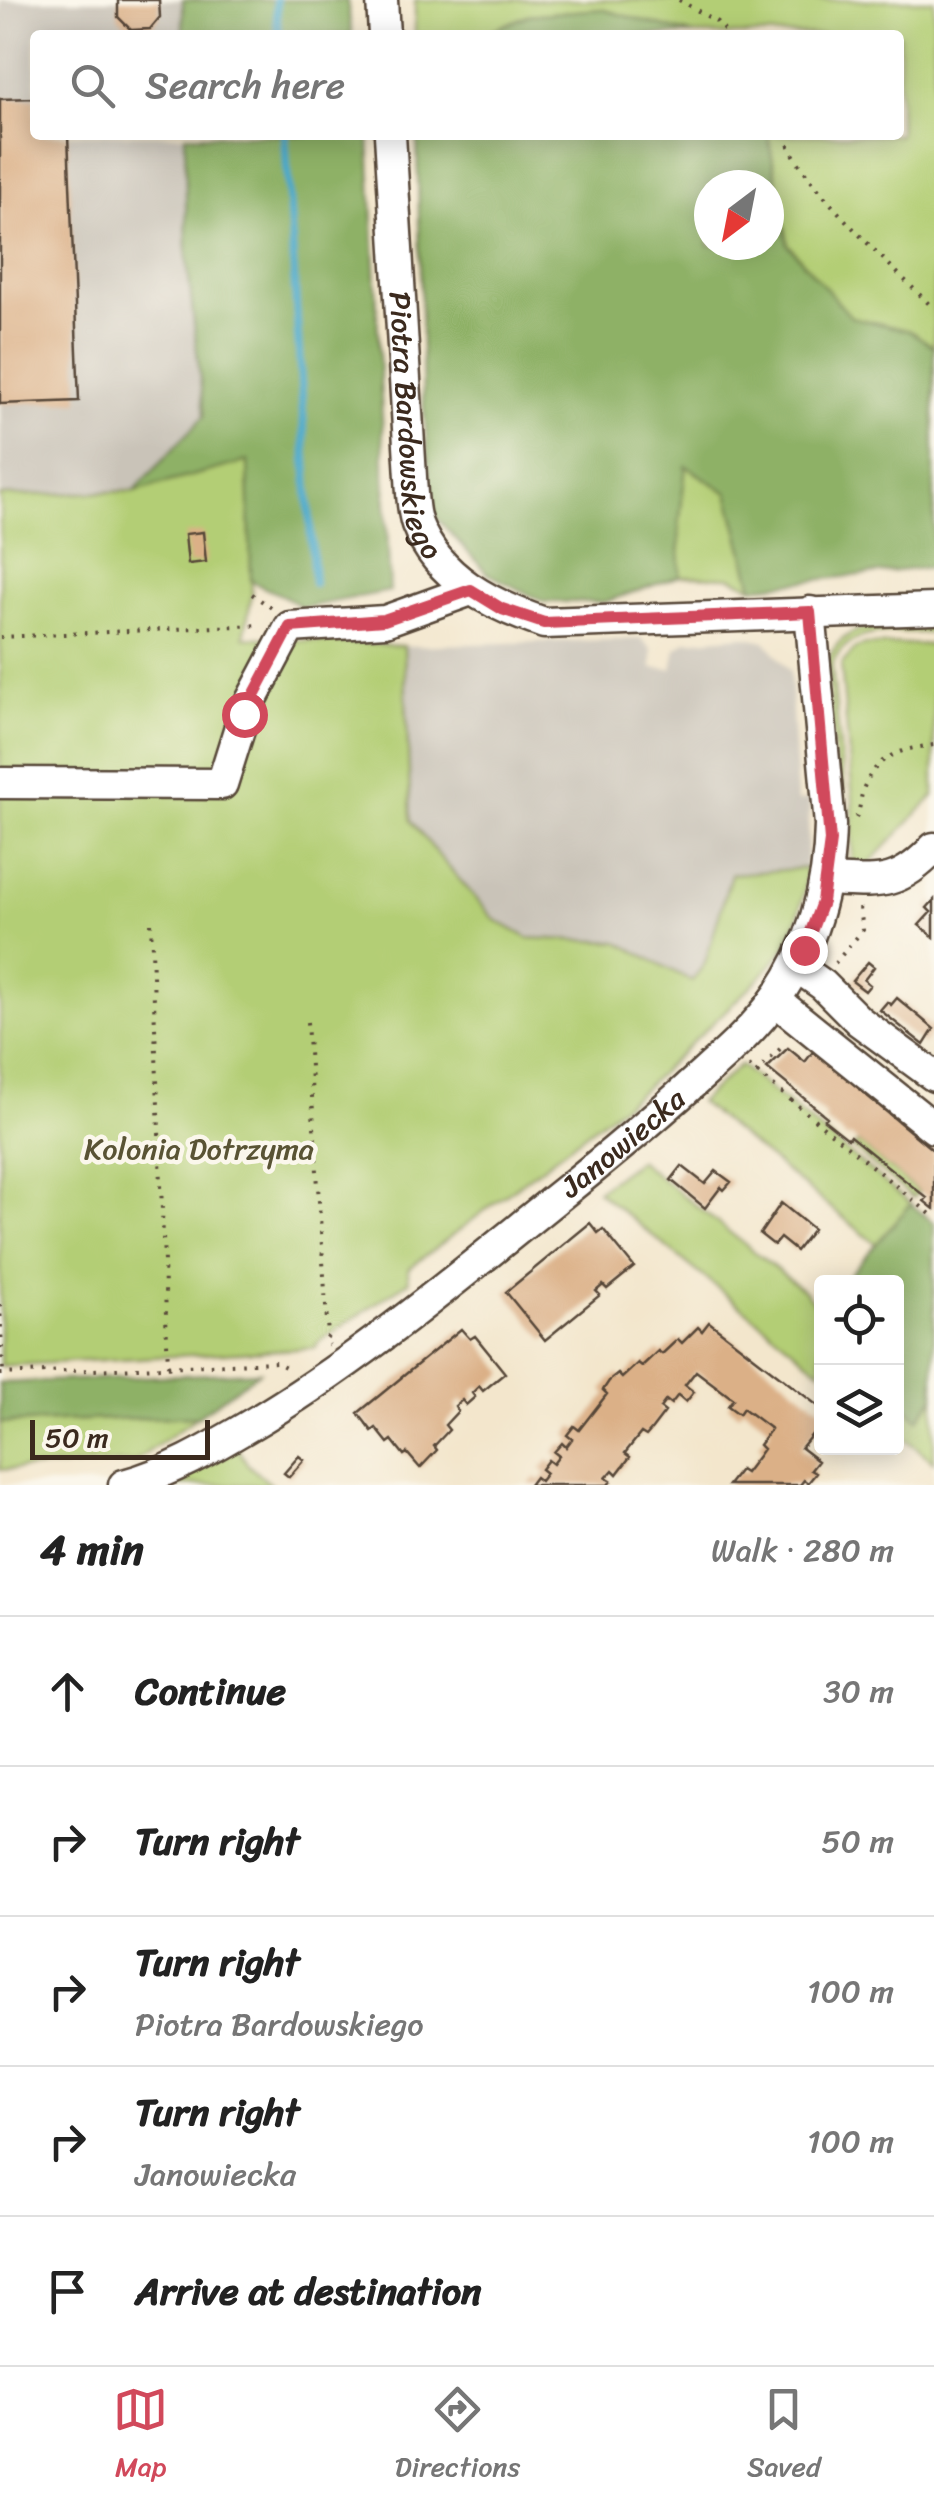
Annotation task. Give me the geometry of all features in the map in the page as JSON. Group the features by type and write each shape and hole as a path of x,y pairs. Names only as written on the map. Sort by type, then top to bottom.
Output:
{"street":[{"path":"382,0 384,30"},
{"name":"Piotra Bardowskiego","path":"390,140 416,522 437,561 471,590 502,609 544,623 934,610"},
{"path":"0,783 222,784 244,714 290,627 384,620 471,590"},
{"name":"Janowiecka","path":"138,1483 196,1456 280,1408 398,1323 624,1143 726,1054 775,1000 816,922 826,880 830,826 810,612"},
{"path":"826,880 886,882 907,874 934,848"},
{"path":"796,966 934,1076"},
{"path":"775,1000 934,1128"}],"path":[{"path":"679,0 724,30"},
{"path":"786,140 820,191 934,308"},
{"path":"252,594 263,600"},
{"path":"0,637 246,625 290,627"},
{"path":"854,822 862,789 882,760 898,750 934,745"},
{"path":"151,923 168,1367"},
{"path":"307,1022 328,1336"},
{"path":"756,1072 802,1022"},
{"path":"741,1060 934,1217"},
{"path":"791,1101 797,1093"},
{"path":"847,1147 854,1139"},
{"path":"915,1202 922,1194"},
{"path":"0,1304 1,1374 276,1362"}],"shaded area":[{"path":"0,0 183,0 183,30 30,30 30,140 185,140 187,260 204,416 134,491 0,496"},
{"path":"743,636 765,641 790,671 797,802 810,799 806,868 731,874 705,963 692,982 618,942 528,938 494,920 411,821 404,646 642,639 652,650 652,668 672,669 676,649 686,641"}],"green space":[{"path":"183,0 347,0 351,30 183,30"},
{"path":"415,0 934,0 934,347 910,331 851,318 788,244 784,170 774,170 769,140 904,140 904,30 675,30 601,9 528,15 494,30 415,30"},
{"path":"601,9 675,30 494,30 528,15"},
{"path":"185,140 369,140 390,591 301,608 251,581 248,461 134,491 204,416 187,260"},
{"path":"417,140 769,140 774,170 694,170 694,260 784,260 784,223 788,245 851,317 910,331 934,347 934,567 753,587 728,493 686,466 679,526 680,576 605,602 544,602 487,573 433,514 423,399"},
{"name":"Kolonia Dotrzyma","path":"248,461 252,594 244,637 404,646 411,821 494,919 528,938 618,942 692,981 705,963 731,874 806,868 792,940 762,976 640,1092 408,1269 409,1281 321,1340 315,1348 0,1366 0,496 134,491"},
{"path":"685,466 728,493 753,587 730,577 680,576 679,526"},
{"path":"886,625 934,625 934,633 861,637 839,653 832,666 844,783 846,866 827,662 835,647 858,630"},
{"path":"934,644 934,796 862,871 852,871 853,802 841,665 864,645"},
{"path":"740,1065 911,1204 876,1244 699,1102"},
{"path":"858,1142 919,1192 913,1198 853,1148"},
{"path":"638,1160 804,1291 814,1303 814,1365 597,1191"},
{"path":"911,1204 934,1223 934,1397 918,1419 904,1404 904,1275 849,1275"},
{"path":"259,1372 198,1416 0,1423 0,1383"},
{"path":"934,1397 934,1462 904,1438 904,1405 918,1419"},
{"path":"198,1416 134,1462 0,1470 0,1423"},
{"path":"237,1447 248,1465 272,1485 171,1485"}],"building":[{"path":"118,0 159,0 160,17 150,29 131,30 118,17"},
{"path":"30,98 30,140 68,140 79,401 0,404 0,99"},
{"path":"203,532 206,562 188,564 185,534"},
{"path":"934,900 934,937 919,925 931,912 927,908"},
{"path":"868,962 874,967 864,980 870,985 865,991 852,981"},
{"path":"897,998 934,1029 924,1045 880,1010"},
{"path":"788,1048 805,1062 816,1048 934,1151 934,1209 924,1201 927,1198 824,1120 827,1117 767,1068"},
{"path":"682,1166 705,1184 716,1171 731,1182 724,1190 721,1187 705,1208 671,1180"},
{"path":"781,1203 813,1229 796,1251 780,1238 774,1245 760,1234"},
{"path":"590,1223 598,1233 603,1229 634,1267 607,1289 603,1285 596,1291 600,1295 545,1340 506,1292"},
{"path":"709,1322 814,1403 814,1432 801,1448 818,1461 811,1470 816,1473 808,1483 804,1480 800,1485 728,1485 740,1470 745,1473 763,1449 759,1445 771,1429 743,1408 739,1414 728,1406 733,1399 696,1371 685,1385 694,1392 686,1402 678,1395 671,1404 666,1400 660,1408 665,1412 646,1436 641,1433 625,1453 630,1457 617,1474 613,1470 606,1478 611,1481 608,1485 529,1485 535,1477 540,1481 546,1473 541,1469 548,1460 553,1464 559,1456 554,1452 572,1439 567,1435 574,1426 579,1430 607,1394 603,1390 609,1381 618,1374 622,1378 638,1363 642,1366 658,1351 662,1354 678,1339 682,1343 698,1327 702,1331"},
{"path":"461,1329 470,1339 475,1336 505,1373 483,1391 479,1386 466,1405 462,1400 455,1406 458,1411 445,1425 449,1430 420,1468 392,1440 388,1443 376,1428 372,1431 358,1413"},
{"path":"299,1456 304,1460 289,1477 284,1473"}],"waterway":[{"path":"276,0 278,30"},
{"path":"285,140 314,583"}],"route":[{"path":"244,714 290,627 384,620 471,590 502,609 544,623 810,612 830,841 822,902 804,950"}]}
